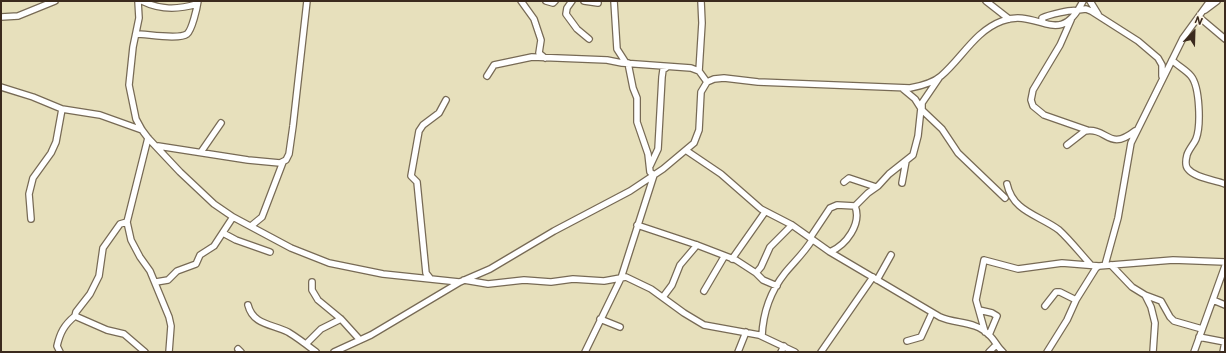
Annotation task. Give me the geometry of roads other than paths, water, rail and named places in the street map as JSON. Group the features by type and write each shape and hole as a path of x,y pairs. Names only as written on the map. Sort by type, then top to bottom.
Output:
{"street":[{"path":"1,17 18,16 55,1"},
{"path":"138,1 139,18 128,85 136,119 142,130 180,172 214,204 233,217 291,248 329,263 383,274 488,284 524,280 550,282 573,279 604,281 624,277 634,280 663,297 684,313 704,325 762,336 795,352"},
{"path":"142,1 153,6 167,8 185,8 197,2"},
{"path":"251,226 262,217 283,162 289,154 307,1"},
{"path":"521,1 534,19 540,40 539,52 545,58"},
{"path":"546,1 553,3 555,1"},
{"path":"572,1 565,13 577,30 589,39"},
{"path":"584,1 598,3"},
{"path":"614,1 617,49 627,63 632,88 637,98 639,129 648,154 650,172 654,175"},
{"path":"699,71 702,23 701,1"},
{"path":"986,1 1009,19"},
{"path":"1083,1 1072,19 1060,45 1033,90 1031,100 1033,106 1044,115 1118,140 1126,138 1136,131"},
{"path":"1090,1 1099,16"},
{"path":"1108,265 1129,150 1136,131 1183,38 1210,1"},
{"path":"1204,10 1217,1"},
{"path":"136,34 174,36 185,35 191,30 197,2"},
{"path":"1043,23 1042,18 1045,17 1072,10 1086,9 1138,41 1158,58 1162,65 1162,79"},
{"path":"1199,17 1225,39"},
{"path":"856,206 868,193 876,188 913,155 917,146 922,103 940,77 984,32 994,25 1009,19 1021,18 1061,25 1072,19"},
{"path":"488,76 492,67 500,63 524,57 604,60 667,67 691,68 699,71 707,82"},
{"path":"1172,60 1191,76 1199,108 1199,126 1196,138 1187,155 1187,168 1204,177 1225,184"},
{"path":"649,167 658,149 662,77 663,70 667,67"},
{"path":"334,352 346,350 360,340 462,281 490,270 554,231 630,191 654,175 687,151 694,143 699,130 701,92 707,82 714,78 758,82 862,85 903,89 927,84 940,77"},
{"path":"1,87 24,93 62,109 100,115 142,130"},
{"path":"903,89 915,99 922,109 942,129 958,153 1005,198"},
{"path":"430,278 426,273 417,182 411,176 422,127 439,113 446,100"},
{"path":"31,219 29,194 34,178 51,153 56,142 62,109"},
{"path":"201,152 221,123"},
{"path":"1067,145 1086,130"},
{"path":"148,138 128,222 132,240 140,257 156,282 171,326 169,352"},
{"path":"158,146 248,160 283,162"},
{"path":"687,151 721,174 747,199 765,212 792,225 830,252 932,313 946,320 963,322 987,334"},
{"path":"902,183 906,161"},
{"path":"585,352 621,278 654,175"},
{"path":"844,182 849,178 876,188"},
{"path":"1007,184 1009,193 1018,205 1030,215 1059,231 1091,265"},
{"path":"762,336 767,304 783,276 801,257 830,208 837,205 856,206"},
{"path":"830,252 838,248 855,226 858,220 856,206"},
{"path":"732,259 765,212"},
{"path":"156,282 168,280 177,271 194,266 200,255 211,250 233,217"},
{"path":"53,352 59,349 62,331 66,323 75,316 76,312 90,294 99,276 103,248 120,224 128,222"},
{"path":"637,225 697,245 732,259 756,273 763,280 777,286"},
{"path":"756,273 761,267 770,247 792,225"},
{"path":"223,233 236,240 270,252"},
{"path":"663,297 672,285 683,260 697,245"},
{"path":"822,352 891,255"},
{"path":"704,291 724,257"},
{"path":"1003,352 987,334 976,300 981,285 981,266 984,260 1018,269 1062,263 1099,266 1173,260 1225,262"},
{"path":"1108,265 1132,287 1144,295 1161,301 1174,321 1202,329"},
{"path":"1047,352 1067,320 1076,300 1099,266"},
{"path":"1194,352 1225,266"},
{"path":"312,282 311,287 314,294 341,319 360,340"},
{"path":"1045,306 1056,292 1060,292 1076,300"},
{"path":"1144,295 1154,316 1153,352"},
{"path":"1213,300 1225,305"},
{"path":"248,306 251,315 257,320 288,332 316,352"},
{"path":"979,310 997,316 987,334"},
{"path":"907,341 921,337 932,313"},
{"path":"75,316 106,330 124,334 145,352"},
{"path":"306,344 321,329 341,319"},
{"path":"600,319 620,327"},
{"path":"738,352 746,332"},
{"path":"1199,337 1225,342 1223,352"},
{"path":"989,352 996,345"},
{"path":"781,352 784,346"}]}
